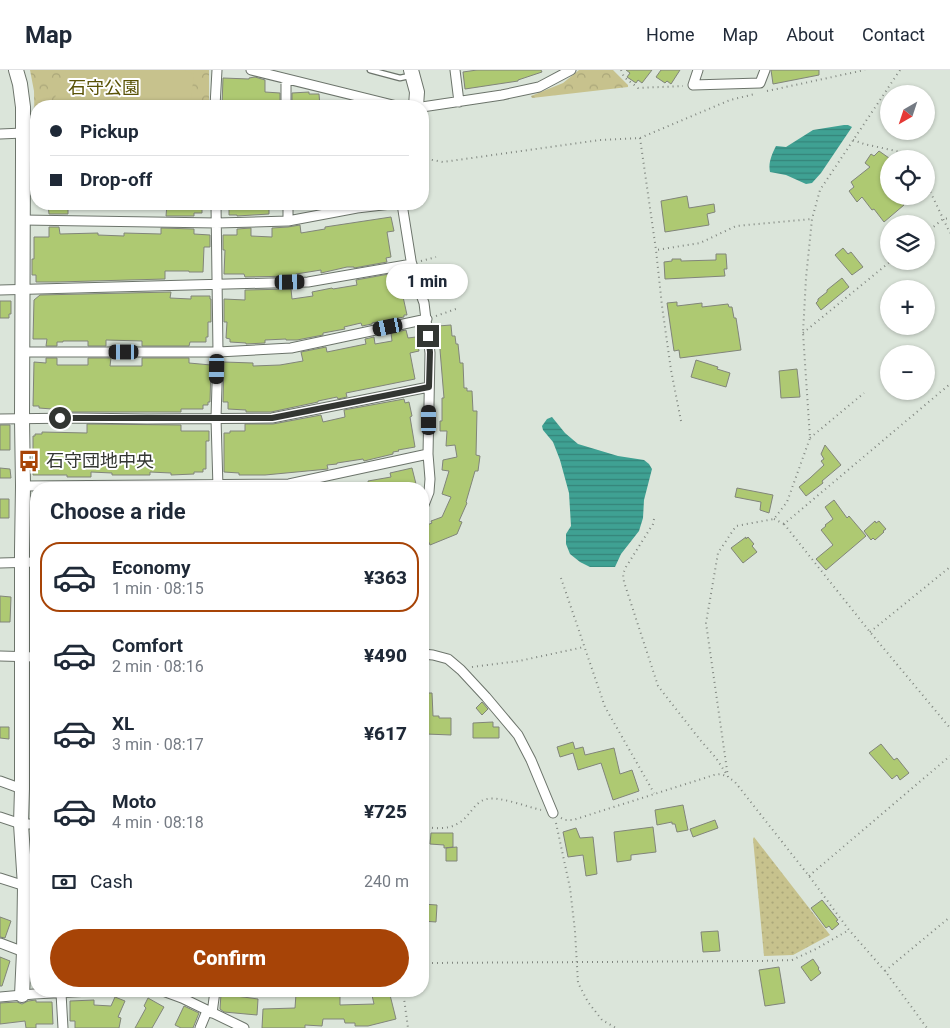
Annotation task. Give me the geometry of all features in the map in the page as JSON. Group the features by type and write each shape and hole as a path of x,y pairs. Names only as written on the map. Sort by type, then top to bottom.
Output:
{"street":[{"path":"16,70 21,93 23,134 30,157 23,220 21,824 25,886 22,995"},
{"path":"215,100 217,70"},
{"path":"251,70 353,100"},
{"path":"455,70 459,102"},
{"path":"429,106 502,95 539,87 571,70"},
{"path":"698,70 693,85 760,82 765,70"},
{"path":"412,73 417,92 416,100"},
{"path":"286,79 286,100"},
{"path":"0,134 23,134"},
{"path":"216,210 218,482"},
{"path":"288,210 288,221"},
{"path":"23,220 217,223 288,221 339,210"},
{"path":"403,210 408,252 413,273 424,302 427,319 430,352 429,494"},
{"path":"0,290 308,282 412,264"},
{"path":"23,352 218,352 291,348 427,319"},
{"path":"0,419 272,418 429,387"},
{"path":"298,482 428,454"},
{"path":"23,486 30,486"},
{"path":"0,563 30,562"},
{"path":"429,655 448,659 464,673 518,735 531,760 553,813"},
{"path":"0,656 30,657"},
{"path":"0,781 22,789"},
{"path":"0,817 21,824 30,824"},
{"path":"0,878 25,886"},
{"path":"0,943 24,952"},
{"path":"0,997 30,995"},
{"path":"61,997 63,1028"},
{"path":"180,997 244,1028"},
{"path":"200,1028 210,1012 214,997"}],"lane":[{"path":"370,70 400,78 412,73"}],"path":[{"path":"621,70 624,77 638,88 693,85"},
{"path":"768,91 865,70"},
{"path":"774,519 787,502 810,438 803,334 812,219 820,190 900,70"},
{"path":"429,159 443,162 600,140 640,138 730,100 758,93"},
{"path":"640,138 663,315 681,421"},
{"path":"853,140 891,150"},
{"path":"935,202 950,233"},
{"path":"935,226 943,219 950,218"},
{"path":"656,250 700,243 736,226 812,219"},
{"path":"412,264 436,257"},
{"path":"803,334 880,270"},
{"path":"427,319 456,309"},
{"path":"784,524 950,384"},
{"path":"810,438 864,393"},
{"path":"654,519 653,524 626,567 623,574 624,582 658,686 716,758 728,777"},
{"path":"728,777 706,622 718,553 736,526 774,519 784,524 950,728"},
{"path":"870,632 950,567"},
{"path":"561,578 605,707 654,793"},
{"path":"464,673 472,666 519,661 584,647"},
{"path":"809,876 950,756"},
{"path":"429,828 447,828 456,825 482,800 488,799 506,801 553,813 565,820 573,820 654,793 722,774 735,782 849,930 885,971 928,1028"},
{"path":"553,813 570,888 578,984 588,1002 602,1020 616,1028"},
{"path":"885,971 950,917"},
{"path":"429,963 792,960 849,930"},
{"path":"404,997 408,1028"}],"green space":[{"name":"石守公園","path":"30,70 209,70 209,100 34,100"},
{"name":"石守公園","path":"66,70 183,70 194,74 191,100 55,100"},
{"path":"579,70 613,70 628,87 532,98 531,96 563,83"},
{"path":"754,837 830,935 793,955 764,956"}],"water":[{"path":"844,125 852,127 821,173 812,183 806,184 786,175 770,172 770,162 776,146 786,147 813,130"},
{"path":"552,417 565,433 578,444 618,456 644,460 652,469 639,531 621,554 615,567 590,567 570,554 566,544 566,534 571,526 569,493 553,442 542,426 547,419"}],"building":[{"path":"477,70 541,70 542,72 518,81 465,89 463,72"},
{"path":"626,70 652,70 642,83 638,80 636,83 627,77 630,73"},
{"path":"661,70 680,70 671,84 667,81 665,83 656,77"},
{"path":"771,70 819,70 819,75 773,84"},
{"path":"255,77 265,80 265,92 280,93 280,100 222,100 223,78"},
{"path":"309,92 309,94 319,94 320,100 292,100 292,93"},
{"path":"880,152 880,205 904,205 892,215 880,215 880,217 862,197 857,202 849,191 854,187 851,182 870,167 865,163 871,154 874,156"},
{"path":"687,196 689,208 714,204 715,212 707,214 709,225 665,232 661,201"},
{"path":"49,210 68,210 68,214 49,214"},
{"path":"166,210 202,210 202,213 194,213 194,216 166,216"},
{"path":"229,210 269,210 269,214 229,215"},
{"path":"391,217 394,231 387,232 391,257 386,258 387,262 354,268 347,267 321,273 321,270 296,274 296,276 245,277 244,274 224,274 225,250 223,250 223,235 237,235 237,229 251,228 251,236 272,237 272,228 300,225 301,233 325,229 325,227"},
{"path":"49,227 59,227 60,234 98,233 98,235 124,236 124,233 161,234 161,228 194,229 194,234 210,235 210,247 204,247 203,272 165,271 165,279 36,282 36,275 32,275 34,237 49,237"},
{"path":"843,248 848,254 851,252 863,267 852,275 835,255"},
{"path":"716,254 726,254 727,269 724,269 725,276 665,279 664,262 672,261 672,259 681,259 681,261 716,260"},
{"path":"389,274 389,278 397,276 400,283 407,315 404,315 404,317 362,326 361,323 344,327 345,329 323,333 323,335 297,340 265,340 265,343 246,344 230,342 230,339 226,338 227,322 224,322 224,299 245,300 245,290 291,289 292,299 313,296 312,292 357,285 356,280"},
{"path":"842,278 849,287 821,310 816,303 818,299"},
{"path":"171,292 170,298 191,299 191,296 210,296 211,322 208,322 206,342 190,342 189,346 142,346 142,341 106,340 106,346 88,346 88,341 63,341 57,342 57,346 46,346 47,339 33,339 34,300 40,295"},
{"path":"0,301 11,301 11,314 9,314 9,318 0,318"},
{"path":"677,302 677,306 702,303 702,307 728,304 729,307 732,307 734,318 736,318 741,350 680,358 679,350 674,351 667,303"},
{"path":"451,325 452,336 455,336 456,344 458,344 460,363 463,363 464,388 467,388 467,391 472,391 473,411 477,411 476,455 480,456 478,471 475,471 467,503 459,521 462,522 457,534 430,545 429,524 432,523 431,521 442,517 451,497 442,494 449,471 442,470 443,460 457,457 455,445 446,446 447,431 440,431 442,398 444,398 438,326"},
{"path":"406,330 408,338 416,337 419,351 410,353 415,379 346,393 347,397 338,399 337,397 271,412 246,412 246,410 228,409 228,402 223,402 224,362 253,363 253,366 280,365 303,361 301,352 326,347 327,352 366,344 365,339 374,337 375,344 392,341 391,333"},
{"path":"46,358 57,358 57,365 88,365 88,358 111,358 110,366 142,366 142,358 189,358 189,363 211,365 210,402 208,402 208,405 203,405 203,409 181,409 181,412 52,412 52,409 33,406 34,362 46,363"},
{"path":"696,360 730,373 726,387 691,377"},
{"path":"797,369 800,397 781,398 779,371"},
{"path":"404,399 405,403 409,402 415,447 398,450 393,452 393,454 364,461 363,459 327,465 328,469 265,475 239,475 239,473 224,472 224,433 245,431 245,424 273,424 321,415 323,422 345,417 344,410"},
{"path":"87,424 181,425 181,431 209,431 209,441 206,441 206,469 203,469 203,472 194,472 194,474 171,475 171,473 150,472 150,475 112,475 112,473 91,472 91,477 33,475 33,436 35,434 42,434 42,432 87,433"},
{"path":"0,425 10,425 10,450 0,450"},
{"path":"825,445 841,465 822,481 823,483 806,496 799,487 824,465 821,461 824,459 821,454"},
{"path":"0,468 10,469 11,478 0,478"},
{"path":"412,468 416,482 368,482 391,477 390,473"},
{"path":"737,488 773,495 769,513 760,510 761,502 735,497"},
{"path":"0,499 9,499 9,518 0,518"},
{"path":"834,500 847,518 849,516 866,536 826,570 816,559 833,545 821,530 833,519 825,507"},
{"path":"875,521 876,523 879,521 886,529 875,540 873,538 871,540 864,531"},
{"path":"746,537 746,539 748,537 754,544 752,546 757,552 743,563 731,548"},
{"path":"0,596 11,597 10,622 0,622"},
{"path":"429,693 432,693 433,716 451,718 451,735 429,734"},
{"path":"482,702 488,709 482,715 476,708"},
{"path":"493,722 493,727 499,727 499,738 473,738 473,723"},
{"path":"0,727 9,727 9,739 0,738"},
{"path":"573,742 575,749 583,747 585,755 614,748 620,774 632,770 639,791 613,800 601,763 578,770 573,753 560,757 557,747"},
{"path":"881,744 894,760 897,758 909,773 900,780 897,775 892,779 869,753"},
{"path":"683,805 688,830 677,832 675,824 672,824 672,822 657,825 655,810"},
{"path":"715,820 718,828 693,837 690,829"},
{"path":"653,827 656,852 631,855 631,860 617,862 614,832"},
{"path":"576,828 580,838 593,837 597,874 586,876 583,855 568,857 563,832"},
{"path":"431,833 453,833 453,847 444,848 444,845 430,844"},
{"path":"457,847 457,861 446,861 446,848"},
{"path":"822,900 838,920 836,921 839,924 832,930 829,926 826,928 811,908"},
{"path":"429,904 437,905 436,922 429,922"},
{"path":"0,917 11,921 5,938 0,937"},
{"path":"718,931 720,951 703,952 701,932"},
{"path":"0,957 10,961 2,986 0,986"},
{"path":"813,959 821,973 811,981 801,967"},
{"path":"779,967 785,1003 765,1006 759,970"},
{"path":"115,997 125,1001 118,1017 121,1018 119,1028 75,1028 75,1021 70,1021 70,1001 94,1000 94,1005 111,1006"},
{"path":"221,997 258,999 257,1015 224,1012 220,1009"},
{"path":"296,997 340,997 340,1005 374,1004 372,997 390,997 396,1019 368,1026 355,1026 355,1023 345,1023 344,1019 323,1019 322,1026 305,1025 305,1028 262,1028 263,1009 295,1008"},
{"path":"148,998 164,1007 152,1028 135,1028 146,1008 144,1006"},
{"path":"36,1000 36,1002 52,1002 53,1024 36,1024 36,1028 26,1028 25,1021 0,1024 0,1003 17,1002 22,1004"},
{"path":"184,1006 199,1013 193,1028 181,1028 175,1025"}],"place":[{"name":"石守団地中央","path":"29,461"}],"route":[{"path":"60,418 272,418 429,387 430,352 428,336"}]}
